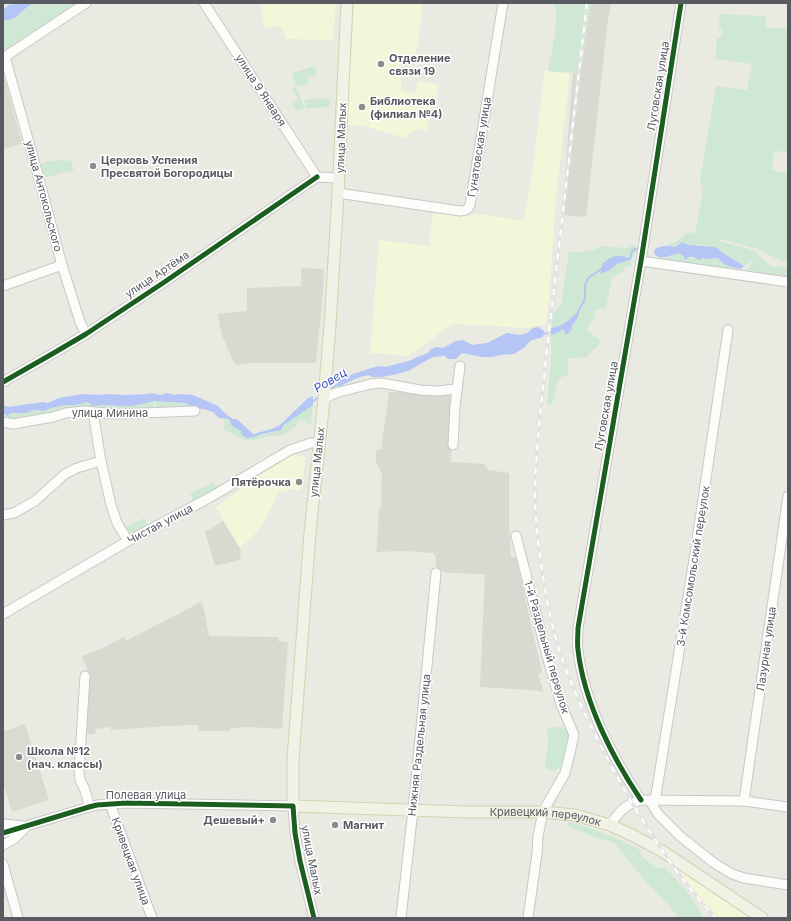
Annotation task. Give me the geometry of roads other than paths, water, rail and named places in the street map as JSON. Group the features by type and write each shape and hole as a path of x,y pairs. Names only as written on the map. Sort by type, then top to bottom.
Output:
{"main road":[{"name":"улица Малых","path":"293,806 293,759 309,541 320,443 331,318 347,3"},
{"name":"Кривецкий переулок","path":"293,806 466,812 543,812 575,815 610,825"},
{"path":"610,825 632,835 662,852 762,918"}],"street":[{"path":"4,57 86,3"},
{"name":"улица 9 Января","path":"204,3 317,177"},
{"name":"Гунатовская улица","path":"338,193 460,211 468,209 470,205 503,3"},
{"name":"Луговская улица","path":"681,3 642,261 578,628 578,648 586,689 600,728 627,780 649,801 658,814 681,837 714,863 732,874 744,878 788,885"},
{"name":"улица Антокольского","path":"4,57 62,265 80,322 86,334"},
{"path":"317,177 339,178"},
{"name":"улица Артёма","path":"3,382 86,334 317,177"},
{"path":"642,261 788,282"},
{"path":"3,286 62,265"},
{"name":"3-й Комсомольский переулок","path":"649,801 695,553 728,330"},
{"path":"453,445 460,366"},
{"path":"324,399 332,394 371,384 382,383 420,390 436,391 457,389"},
{"name":"улица Минина","path":"3,422 13,424 53,417 66,413 84,411 117,414 195,411"},
{"path":"93,412 101,461 111,505 120,530 128,541"},
{"name":"Чистая улица","path":"3,614 128,541 208,498 290,450 311,443 320,443"},
{"path":"3,515 14,513 35,501 65,474 78,468 101,461"},
{"name":"Лазурная улица","path":"744,801 788,496"},
{"name":"1-й Раздельный переулок","path":"516,536 549,664 561,704 574,735 565,773 543,812 538,836 528,918"},
{"name":"Нижняя Раздельная улица","path":"401,918 436,573"},
{"path":"85,676 78,771 89,807"},
{"name":"Кривецкий переулок","path":"610,825 618,814 631,803 649,801 744,801 788,807"},
{"name":"Полевая улица","path":"3,834 89,807 110,804 293,806"},
{"name":"Кривецкая улица","path":"110,804 152,918"},
{"name":"улица Малых","path":"293,806 295,833 300,861 314,918"},
{"path":"3,824 28,826"},
{"path":"3,845 14,839 24,828 28,826"},
{"path":"3,864 18,918"}],"water":[{"path":"15,3 34,3 16,17 3,20 3,10 10,4 12,5"},
{"path":"682,242 689,245 715,247 744,266 741,269 731,267 722,263 718,258 703,258 700,260 689,257 686,260 679,254 667,257 659,257 655,255 654,250 659,247 675,247"},
{"path":"623,256 630,259 618,263 610,270 601,274 602,264 610,258"},
{"path":"579,310 577,319 571,326 571,331 565,335 563,329 551,335 551,328 563,324"},
{"path":"538,327 544,331 543,337 532,340 525,347 514,354 482,357 462,353 456,359 448,359 445,356 433,357 408,371 382,377 372,377 368,375 357,378 338,387 337,381 353,374 378,366 385,367 409,361 428,353 431,349 437,347 443,348 456,341 463,340 472,345 487,343 507,333 520,335"},
{"path":"151,393 160,395 167,393 174,395 193,395 218,406 227,415 233,419 237,419 253,434 272,429 280,425 308,398 313,396 313,405 284,425 281,430 247,438 242,435 241,431 232,426 229,419 219,418 213,412 193,407 185,403 153,401 131,406 93,406 87,402 51,408 44,411 33,410 27,413 11,413 7,416 3,413 3,405 8,407 43,402 48,403 59,398 83,394 126,395"}],"waterway":[{"name":"Ровец","path":"616,263 630,259 632,251 638,248"},
{"name":"Ровец","path":"578,312 585,299 585,285 588,278 603,268"},
{"name":"Ровец","path":"543,334 552,332"},
{"name":"Ровец","path":"330,390 339,383"},
{"name":"Ровец","path":"312,402 319,397"}],"railway":[{"path":"587,3 548,337 538,440 535,478 535,504 540,556 547,600 557,643 575,692 590,724 636,810 660,848 673,867 716,918"}],"place":[{"name":"Отделение связи 19","path":"381,64"},
{"name":"Библиотека (филиал №4)","path":"362,107"},
{"name":"Церковь Успения Пресвятой Богородицы","path":"93,166"},
{"name":"Пятёрочка","path":"299,482"},
{"name":"Школа №12 (нач. классы)","path":"19,757"},
{"name":"Дешевый+","path":"273,820"},
{"name":"Магнит","path":"335,825"}]}
